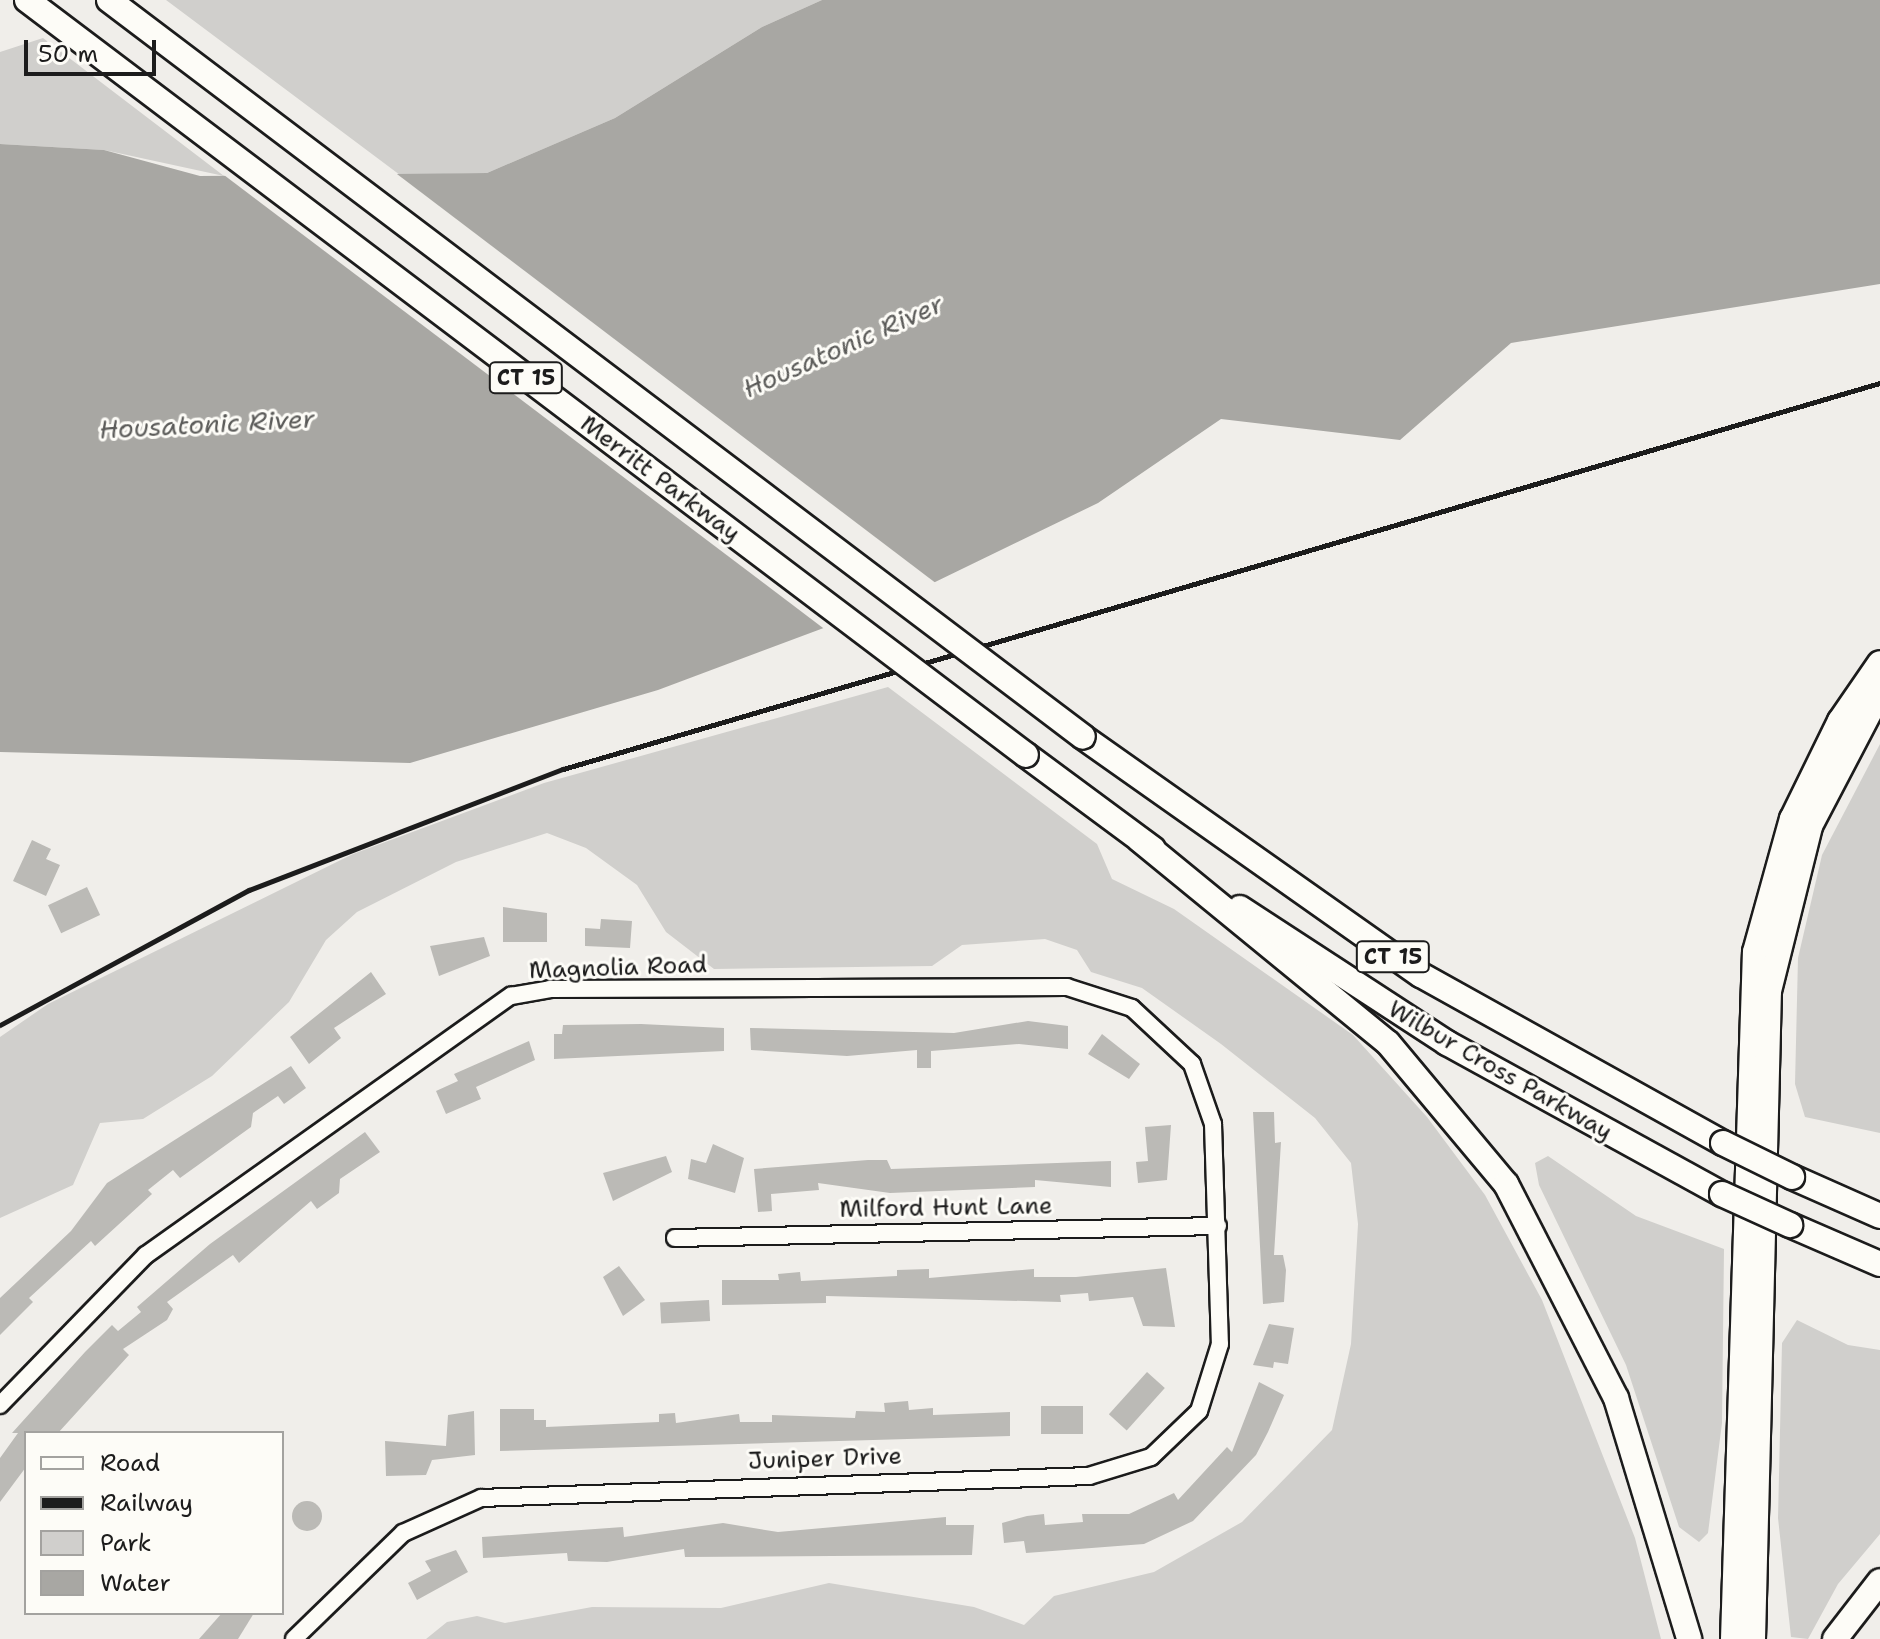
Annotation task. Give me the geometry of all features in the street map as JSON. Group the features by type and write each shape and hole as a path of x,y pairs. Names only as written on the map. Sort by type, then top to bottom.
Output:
{"highway":[{"name":"Merritt Parkway","path":"27,0 1026,755"},
{"name":"Merritt Parkway","path":"109,0 1083,737"},
{"path":"1733,1639 1755,952 1797,808 1840,721 1880,663"},
{"path":"1753,1639 1769,991 1810,826 1880,692"},
{"name":"Wilbur Cross Parkway","path":"1083,737 1421,975 1723,1143 1880,1216"},
{"name":"Wilbur Cross Parkway","path":"1026,755 1140,840 1434,1035 1722,1194 1880,1264"},
{"path":"1140,840 1388,1043 1506,1184 1616,1398 1689,1639"},
{"path":"1835,1639 1880,1581"}],"street":[{"name":"Magnolia Road","path":"0,1405 94,1301 198,1214 475,1016 530,991 1067,987 1109,997 1165,1032 1202,1083 1213,1124 1218,1226"},
{"name":"Milford Hunt Lane","path":"675,1238 1218,1226"},
{"name":"Juniper Drive","path":"294,1639 403,1533 481,1498 1089,1476 1134,1465 1184,1430 1210,1389 1220,1344 1218,1226"}],"green space":[{"path":"166,0 822,0 762,27 615,118 487,173 400,175"},
{"path":"43,38 224,176 104,150 0,144 0,52"},
{"path":"888,687 1097,844 1112,879 1174,909 1353,1035 1427,1117 1485,1195 1542,1300 1635,1538 1661,1639 426,1639 447,1622 477,1616 505,1623 592,1607 721,1608 829,1583 974,1607 1024,1625 1054,1596 1154,1572 1242,1522 1332,1430 1351,1344 1358,1224 1351,1163 1315,1118 1221,1044 1142,988 1091,972 1077,950 1045,939 962,945 932,966 714,969 666,932 637,885 586,848 547,833 456,862 357,912 326,940 289,1002 212,1076 143,1119 100,1123 73,1185 0,1218 0,1037 48,1004 353,854 544,783"},
{"path":"1880,744 1880,1133 1805,1117 1795,1084 1798,958 1822,855"},
{"path":"1548,1156 1636,1216 1724,1249 1722,1423 1708,1533 1699,1542 1679,1527 1626,1365 1539,1185 1535,1163"},
{"path":"1797,1320 1848,1345 1880,1350 1880,1534 1838,1584 1808,1639 1791,1637 1778,1518 1782,1343"}],"water":[{"name":"Housatonic River","path":"822,0 1880,0 1880,284 1511,343 1400,440 1221,419 1098,503 896,601 658,690 410,763 0,752 0,144 104,150 200,176 487,173 615,118 762,27"}],"pier":[{"path":"393,171 937,584 827,631 220,172"}],"building":[{"path":"32,840 51,849 46,859 60,865 46,896 13,881"},
{"path":"87,887 100,915 61,933 48,905"},
{"path":"503,907 547,913 547,942 503,942"},
{"path":"601,919 632,921 630,948 585,946 585,928 600,929"},
{"path":"484,937 490,956 439,976 430,946"},
{"path":"371,972 386,994 334,1028 341,1038 309,1064 290,1037"},
{"path":"1028,1021 1068,1026 1068,1049 1019,1044 931,1051 931,1068 917,1068 917,1050 847,1056 751,1050 750,1028 954,1033"},
{"path":"641,1024 724,1028 724,1051 554,1059 554,1034 562,1034 563,1025"},
{"path":"1102,1034 1140,1064 1129,1079 1088,1054"},
{"path":"529,1041 535,1060 476,1087 481,1099 446,1114 436,1091 458,1081 454,1074"},
{"path":"291,1066 306,1088 284,1104 278,1096 253,1113 251,1127 180,1178 173,1170 148,1190 152,1194 95,1246 91,1241 29,1298 33,1302 0,1335 0,1298 71,1231 107,1183"},
{"path":"1253,1112 1274,1112 1275,1143 1281,1142 1274,1255 1283,1255 1286,1270 1284,1302 1263,1304"},
{"path":"1171,1125 1167,1180 1138,1183 1136,1162 1148,1161 1145,1127"},
{"path":"365,1132 380,1152 340,1179 339,1193 317,1209 311,1201 239,1263 233,1255 167,1302 173,1309 167,1320 123,1349 129,1355 60,1431 24,1431 24,1470 0,1502 0,1458 18,1433 12,1433 112,1325 118,1331 141,1312 137,1307 210,1244"},
{"path":"713,1144 744,1158 735,1193 688,1179 691,1159 706,1163"},
{"path":"666,1156 672,1172 613,1201 603,1173"},
{"path":"887,1160 891,1169 1111,1161 1111,1187 1035,1180 1035,1187 890,1193 818,1183 819,1190 771,1194 772,1211 758,1212 754,1169"},
{"path":"619,1266 645,1300 623,1316 603,1277"},
{"path":"1166,1268 1175,1327 1143,1326 1133,1297 1089,1301 1088,1293 1060,1295 1061,1302 826,1296 826,1303 722,1305 722,1280 779,1280 778,1274 800,1272 801,1281 897,1276 897,1270 929,1269 929,1278 1034,1269 1034,1277 1076,1277"},
{"path":"709,1300 710,1321 661,1324 660,1303"},
{"path":"1269,1324 1294,1328 1288,1364 1274,1362 1273,1368 1253,1365"},
{"path":"1147,1372 1165,1388 1127,1430 1109,1414"},
{"path":"1259,1382 1284,1395 1268,1432 1256,1455 1193,1521 1144,1544 1026,1553 1024,1541 1004,1543 1002,1523 1027,1516 1044,1514 1045,1525 1083,1522 1082,1514 1129,1514 1174,1493 1178,1500 1227,1447 1232,1452"},
{"path":"908,1401 909,1410 933,1408 933,1415 1010,1412 1010,1436 500,1451 500,1409 534,1409 534,1420 546,1420 546,1427 659,1422 659,1414 675,1413 676,1423 739,1414 740,1422 772,1422 772,1415 855,1418 856,1411 885,1412 884,1403"},
{"path":"1041,1406 1083,1406 1083,1434 1041,1434"},
{"path":"474,1411 475,1455 432,1460 426,1475 386,1476 385,1441 446,1446 448,1415"},
{"path":"307,1501 318,1505 322,1516 318,1527 307,1531 296,1527 292,1516 296,1505"},
{"path":"946,1517 946,1525 974,1525 972,1555 685,1557 684,1549 607,1562 568,1561 567,1553 483,1558 482,1537 623,1527 624,1537 723,1523 778,1532"},
{"path":"456,1550 468,1572 417,1600 408,1583 431,1571 425,1561"},
{"path":"220,1615 253,1615 238,1639 199,1639"}],"railway":[{"path":"0,1025 249,890 563,769 1880,383"}]}
